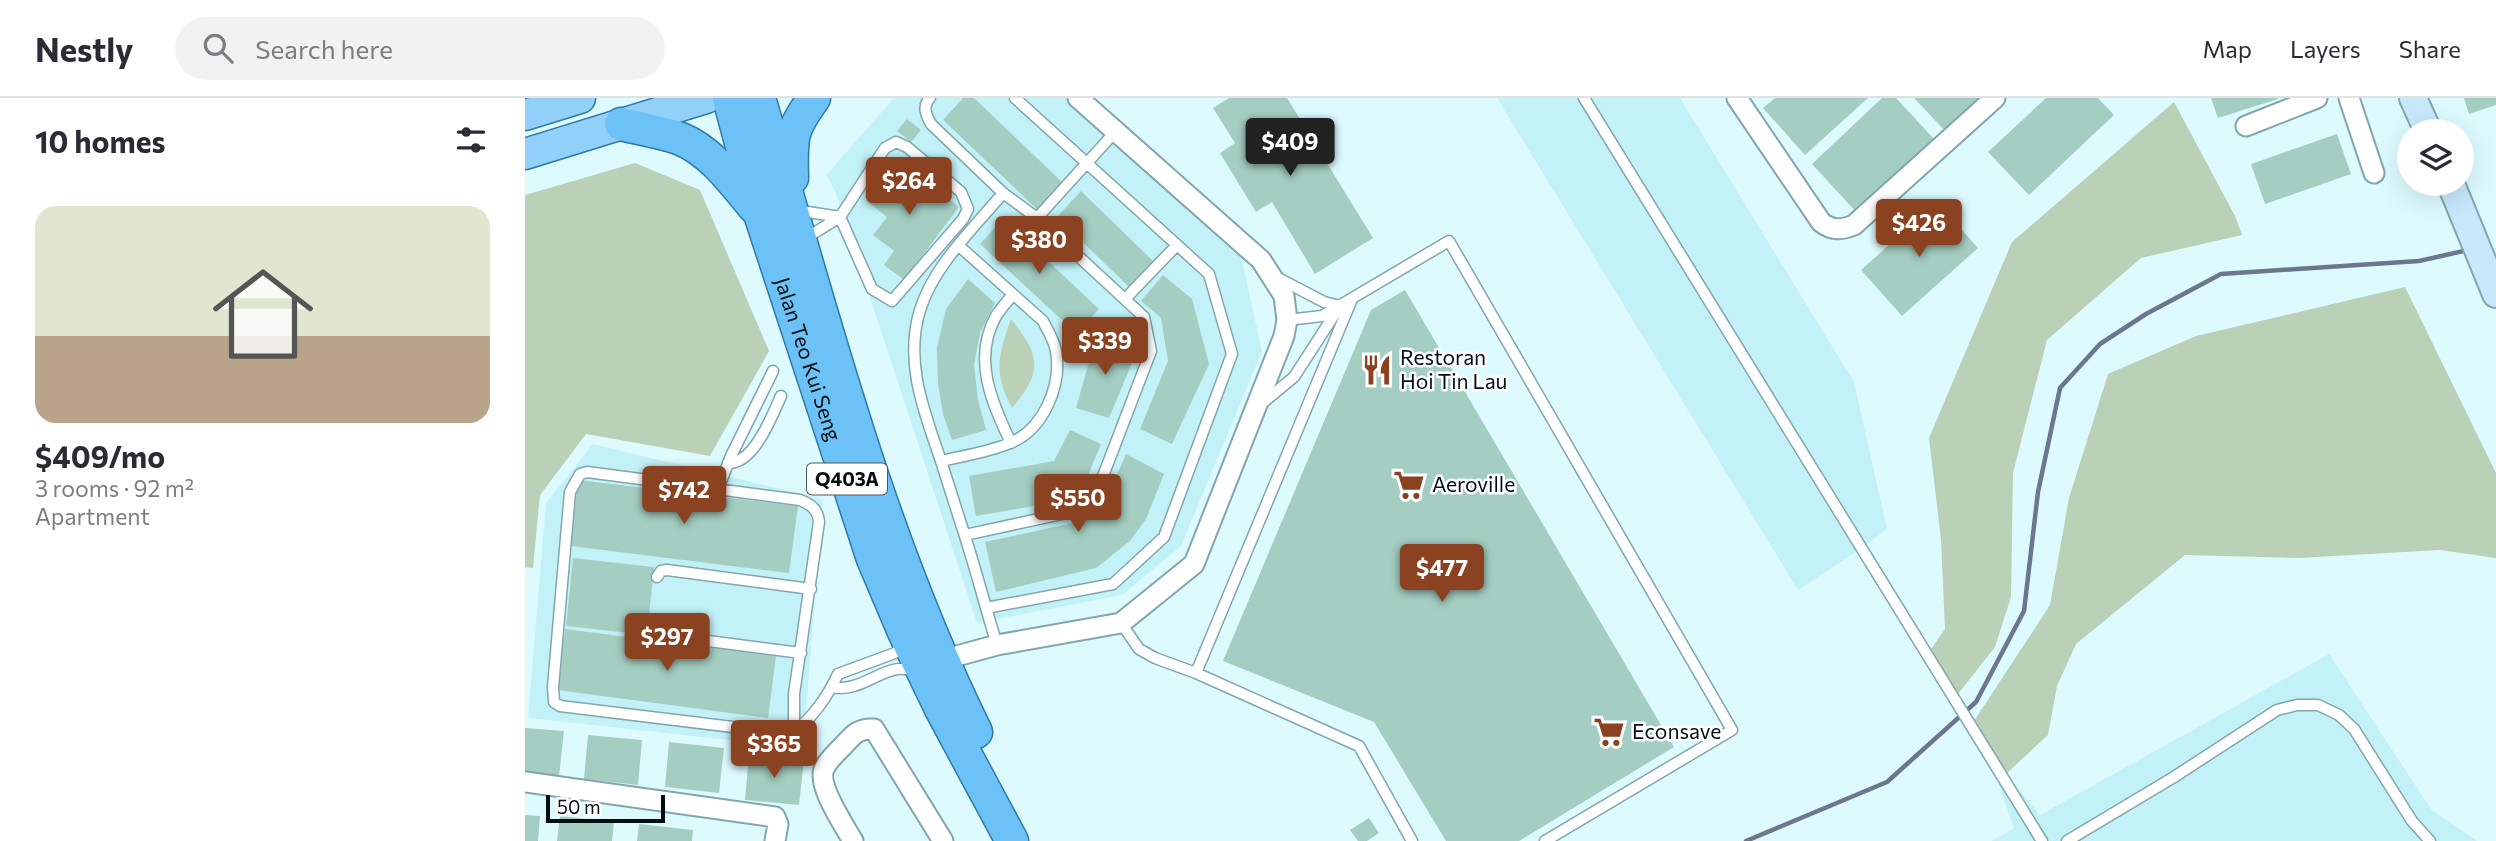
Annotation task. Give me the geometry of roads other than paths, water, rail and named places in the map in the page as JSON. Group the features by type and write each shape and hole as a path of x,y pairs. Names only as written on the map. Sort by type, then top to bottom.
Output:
{"highway":[{"name":"Jalan Teo Kui Seng","path":"729,98 761,217 873,559 904,632 935,670"},
{"name":"Jalan Teo Kui Seng","path":"759,98 863,450 899,551 935,670 1010,838"},
{"path":"792,210 791,144 797,121 814,98"},
{"path":"621,124 682,140 704,152 728,175 761,217"}],"main road":[{"path":"525,115 580,98"},
{"path":"525,154 706,98"},
{"path":"2413,98 2423,119"},
{"path":"2426,98 2432,119"},
{"path":"2456,196 2496,294"}],"street":[{"path":"935,670 997,645 1121,623 1194,564 1284,336 1287,320 1284,296 1274,276 1261,260 1078,98"},
{"path":"1737,98 1821,222 1836,229 1854,225 1996,98"},
{"path":"2246,126 2317,98"},
{"path":"2349,98 2374,173"},
{"path":"853,841 826,792 822,777 824,767 856,732 874,729 943,841"},
{"path":"525,782 775,817 778,824 775,841"}],"lane":[{"path":"930,98 925,113 931,124 1003,193 1037,218 1144,317 1151,351 1100,484 1072,512 965,535"},
{"path":"986,608 1113,584 1164,537 1232,354 1209,274 1014,98"},
{"path":"1584,98 2042,841"},
{"path":"1037,218 1115,132"},
{"path":"801,241 840,217 885,148 895,142 907,147 961,192 968,209 963,219 892,301 871,289 840,217"},
{"path":"997,645 965,535 924,414 916,382 914,358 920,311 928,289 958,245 1003,193"},
{"path":"792,210 840,217"},
{"path":"1287,320 1322,316 1449,241 1732,730 1545,841"},
{"path":"941,461 1011,443 1036,426 1045,409 1056,375 1056,353 1043,321 958,245"},
{"path":"1125,299 1177,245"},
{"path":"1274,276 1324,302 1341,306"},
{"path":"1011,443 996,411 985,368 986,346 996,317 1013,294"},
{"path":"1196,673 1353,299"},
{"path":"1255,409 1294,377 1341,306"},
{"path":"718,489 773,371"},
{"path":"728,463 739,461 760,440 781,396"},
{"path":"587,472 809,502 819,517 819,522 794,694 792,733 560,706 554,702 553,687 570,492 577,477 587,472"},
{"path":"657,577 661,571 667,570 811,589"},
{"path":"1121,623 1139,649 1155,658 1196,673 1359,746 1412,841"},
{"path":"792,733 832,687 838,674 895,653 904,645 904,632"},
{"path":"670,636 801,653"},
{"path":"832,687 844,689 889,671 905,668 935,670"},
{"path":"2067,841 2277,710 2297,705 2318,705 2339,715 2354,729 2412,821 2430,841"}],"waterway":[{"path":"1746,841 1887,782 1976,702 2024,611 2038,492 2060,388 2100,344 2146,314 2221,274 2419,261 2468,250"}],"place":[{"name":"Restoran Hoi Tin Lau","path":"1377,370"},
{"name":"Aeroville","path":"1409,485"},
{"name":"Econsave","path":"1609,732"}]}
